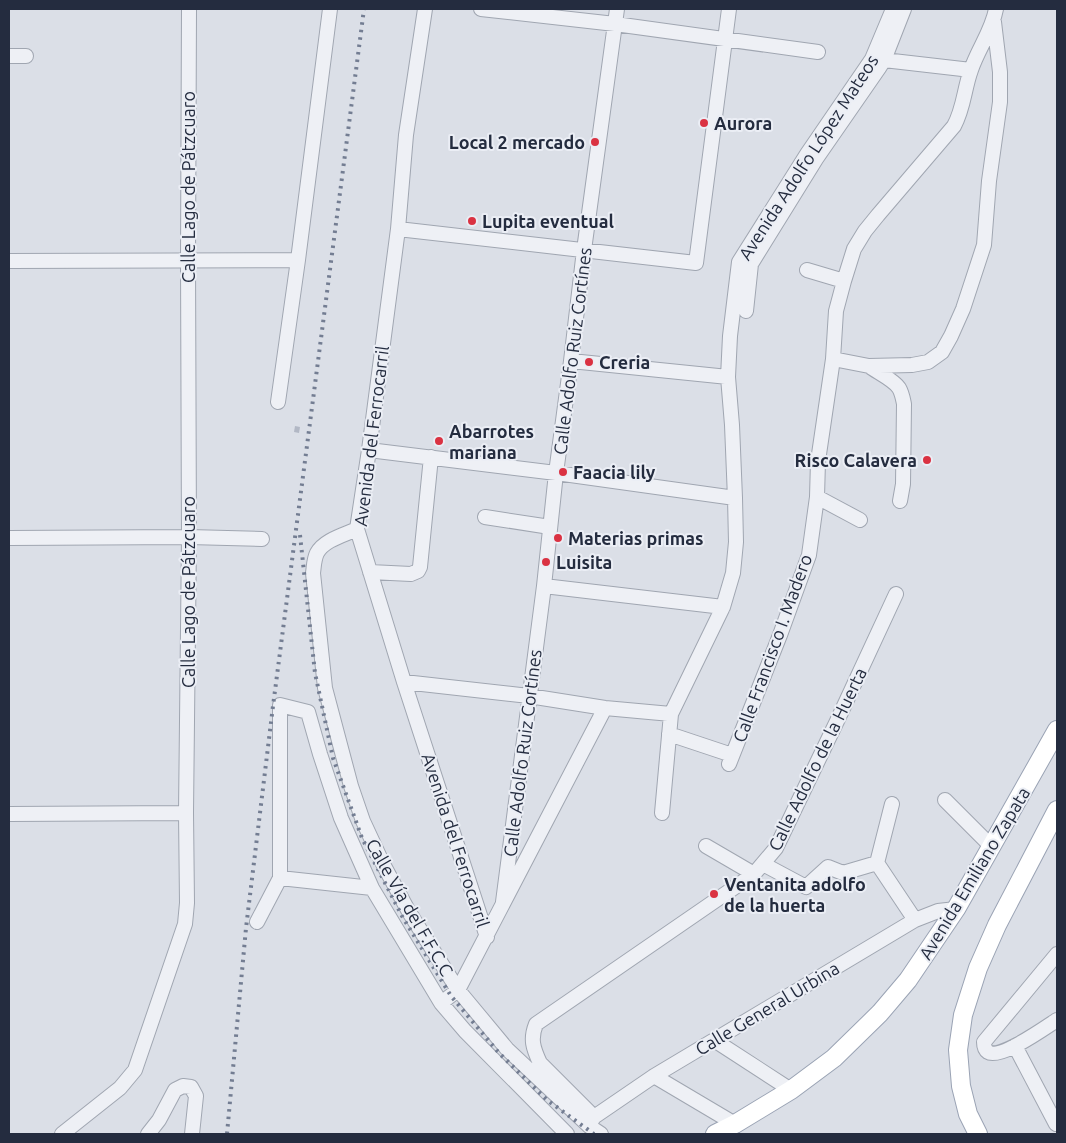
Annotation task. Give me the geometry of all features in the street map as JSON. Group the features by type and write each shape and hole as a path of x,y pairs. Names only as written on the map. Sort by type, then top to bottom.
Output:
{"main road":[{"name":"Avenida Emiliano Zapata","path":"715,1134 791,1090 834,1058 880,1013 908,980 956,910 1057,730"},
{"path":"978,1134 968,1114 961,1086 958,1050 963,1015 978,968 997,925 1057,810"}],"street":[{"name":"Calle Lago de Pátzcuaro","path":"62,1134 120,1088 135,1070 185,924 187,903 189,9"},
{"path":"278,402 330,9"},
{"name":"Avenida del Ferrocarril","path":"425,9 406,135 398,229 357,529 404,682 487,937"},
{"path":"481,9 725,38 818,52"},
{"name":"Calle Adolfo Ruiz Cortínes","path":"503,902 544,586 584,250 617,9"},
{"path":"398,229 696,263 728,9"},
{"name":"Avenida Adolfo López Mateos","path":"662,813 672,714 723,607 733,573 736,542 735,498 728,376 730,336 739,262 807,154 872,59 893,9"},
{"path":"746,311 751,264 816,160 884,60 904,9"},
{"path":"997,162 1006,70 1000,9"},
{"path":"833,359 869,366 912,365 928,362 942,352 952,336 984,245 989,181 1000,102 1000,72 995,15"},
{"name":"Calle Francisco I. Madero","path":"669,734 730,759 780,635 809,555 817,497 818,461 833,359 836,311 854,249 878,215 954,126 960,115 971,70 995,15"},
{"path":"9,56 26,56"},
{"path":"884,60 971,70"},
{"path":"9,261 298,260"},
{"path":"807,270 844,281"},
{"path":"571,361 728,376"},
{"path":"869,366 893,382 899,388 902,395 904,404 903,484 900,501"},
{"path":"369,450 556,473 735,498"},
{"path":"370,572 411,574 420,567 431,457"},
{"path":"817,497 860,520"},
{"path":"485,517 550,527"},
{"name":"Calle Vía del F.F.C.C","path":"357,529 324,545 318,551 314,561 313,573 325,688 363,821 396,888 458,990 507,1049 592,1121 601,1134"},
{"path":"9,538 188,536 262,539"},
{"path":"544,586 723,607"},
{"name":"Calle Adolfo de la Huerta","path":"592,1121 540,1062 533,1044 533,1033 536,1024 759,869 776,848 896,594"},
{"path":"404,682 529,696 606,708 672,714"},
{"name":"Calle Vía del F.F.C.C","path":"280,878 280,705 308,712 341,818 372,888 441,1003 465,1031 567,1134"},
{"path":"441,1003 458,990 606,708"},
{"path":"945,800 992,847"},
{"path":"892,804 877,863 915,920"},
{"path":"9,814 186,813"},
{"path":"706,846 806,887 828,867 843,873 877,863"},
{"path":"257,922 280,878 372,888"},
{"name":"Calle General Urbina","path":"592,1121 654,1076 915,920 938,911 956,910"},
{"path":"1057,954 984,1042 984,1047 986,1051 994,1054 1015,1046 1057,1020"},
{"path":"714,1040 791,1090"},
{"path":"1015,1046 1056,1124"},
{"path":"654,1076 735,1124"},
{"path":"148,1134 159,1120 175,1090 183,1086 191,1087 196,1096 192,1134"}],"building":[{"path":"295,426 300,427 299,433 294,432"}],"railway":[{"path":"227,1134 246,928 273,706 364,9"},
{"path":"300,535 315,673 333,758 362,838 402,916 451,996 499,1053 547,1100 594,1134"}],"place":[{"name":"Aurora","path":"704,123"},
{"name":"Local 2 mercado","path":"595,142"},
{"name":"Lupita eventual","path":"472,221"},
{"name":"Creria","path":"589,362"},
{"name":"Abarrotes mariana","path":"439,441"},
{"name":"Risco Calavera","path":"927,460"},
{"name":"Faacia lily","path":"563,472"},
{"name":"Materias primas","path":"558,538"},
{"name":"Luisita","path":"546,562"},
{"name":"Ventanita adolfo de la huerta","path":"714,894"}]}
